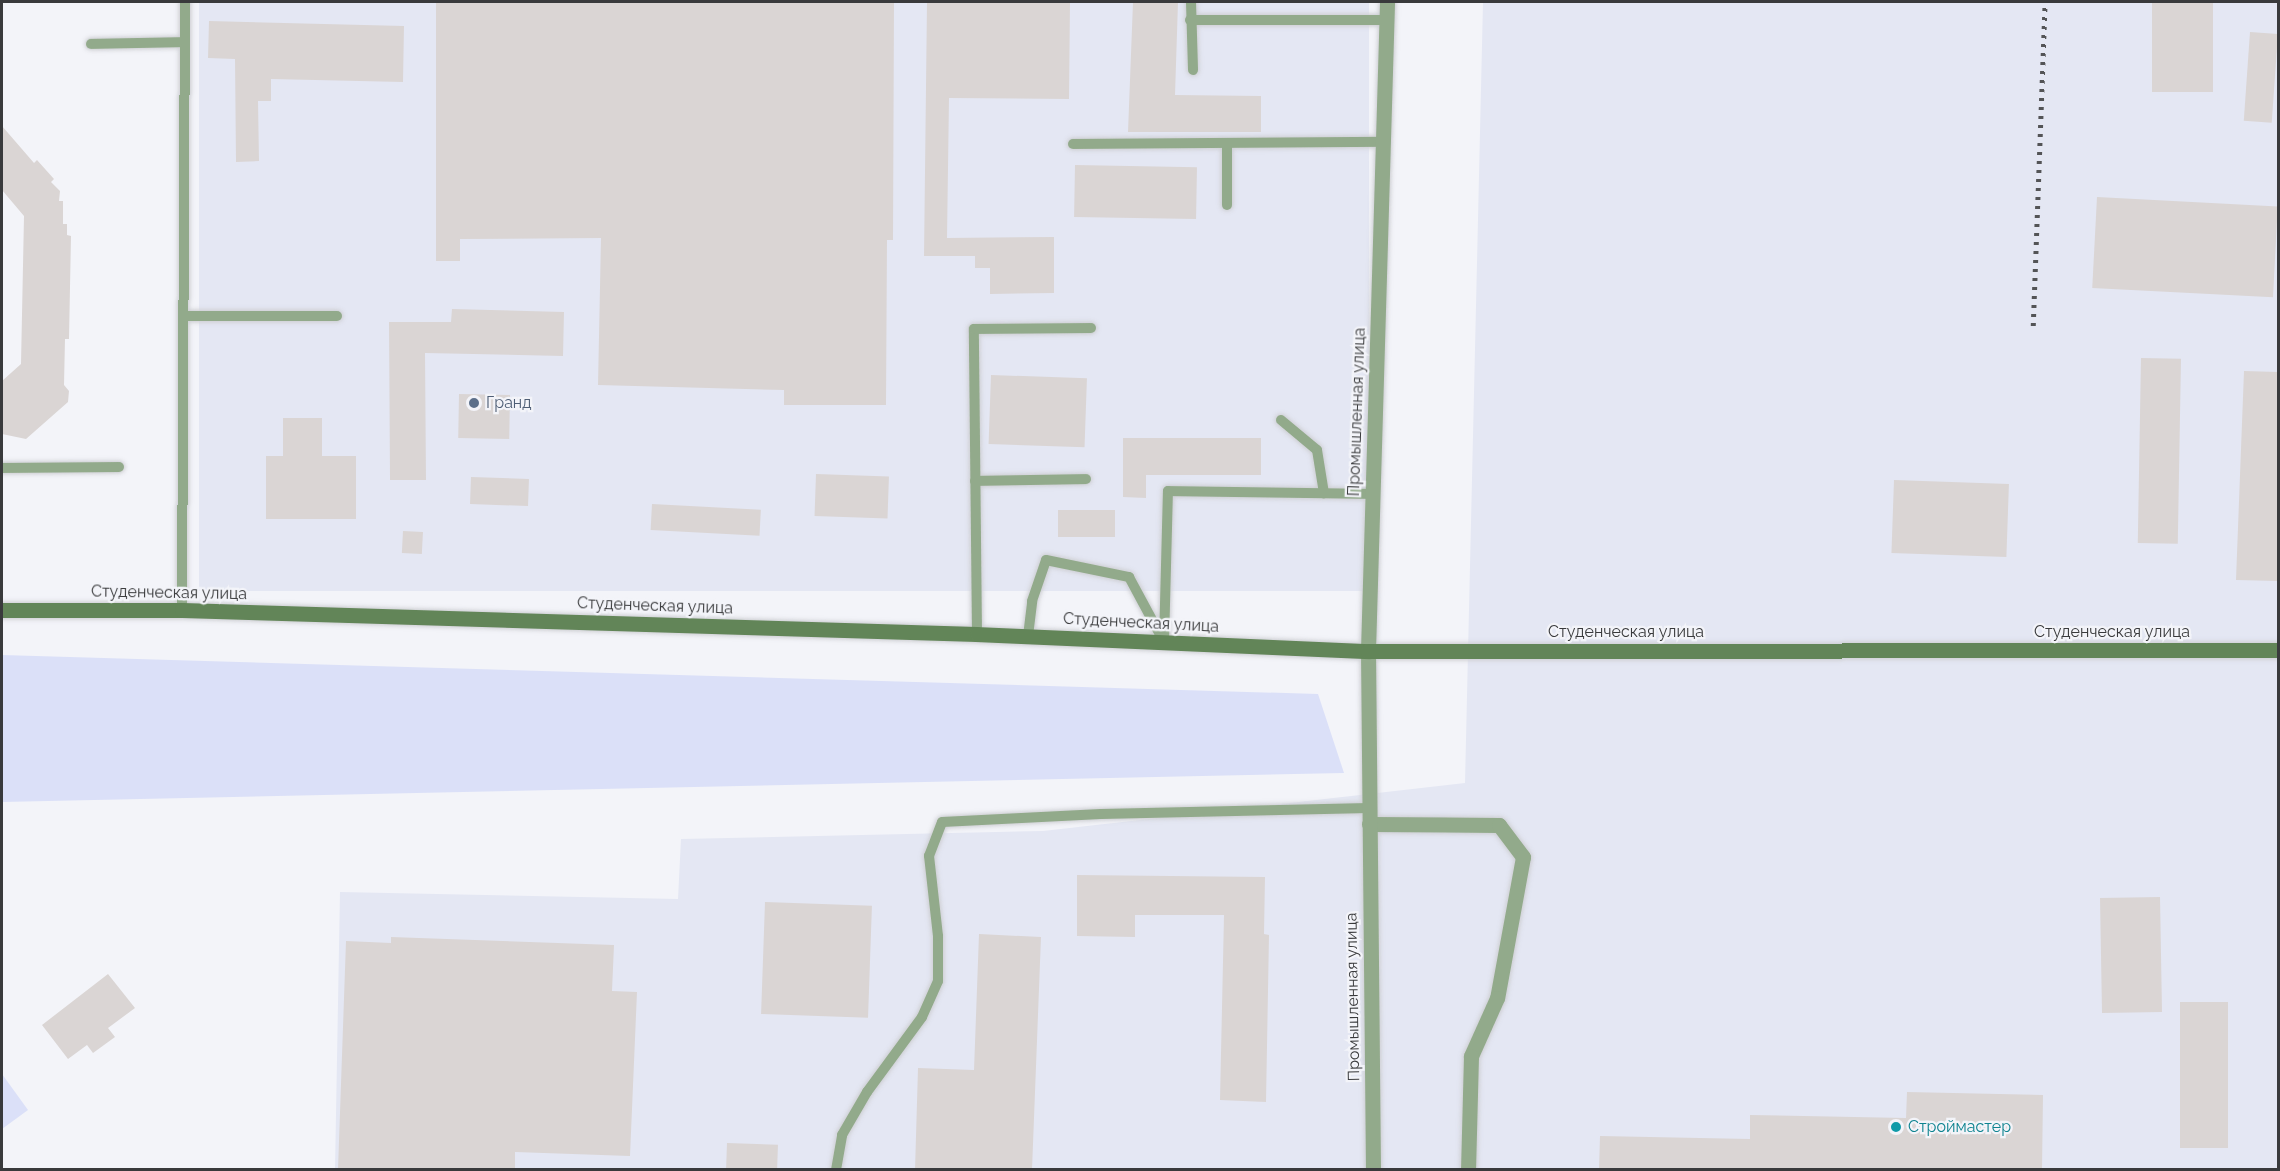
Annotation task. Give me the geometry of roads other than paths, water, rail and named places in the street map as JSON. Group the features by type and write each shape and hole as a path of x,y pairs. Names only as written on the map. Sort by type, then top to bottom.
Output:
{"main road":[{"name":"Студенческая улица","path":"2,610 182,610 977,634 1368,651 2278,650"}],"street":[{"name":"Промышленная улица","path":"1373,1170 1368,651 1387,2"},
{"path":"1369,816 1499,825 1523,857 1497,998 1471,1056 1468,1170"}],"lane":[{"path":"182,610 185,2"},
{"path":"1191,2 1193,70"},
{"path":"1190,20 1386,20"},
{"path":"91,44 185,42"},
{"path":"1073,144 1384,142"},
{"path":"1227,143 1227,205"},
{"path":"183,316 337,316"},
{"path":"977,634 974,328 1091,327"},
{"path":"1281,420 1317,450 1324,493"},
{"path":"2,468 119,468"},
{"path":"975,481 1086,479"},
{"path":"1164,642 1168,491 1372,494"},
{"path":"1028,636 1032,601 1046,560 1129,578 1164,642"},
{"path":"836,1170 842,1135 867,1092 922,1017 938,981 938,936 929,856 942,822 1101,814 1369,816"}],"railway":[{"path":"2033,326 2045,2"}],"place":[{"name":"Гранд","path":"474,403"},
{"name":"Строймастер","path":"1896,1127"}]}
